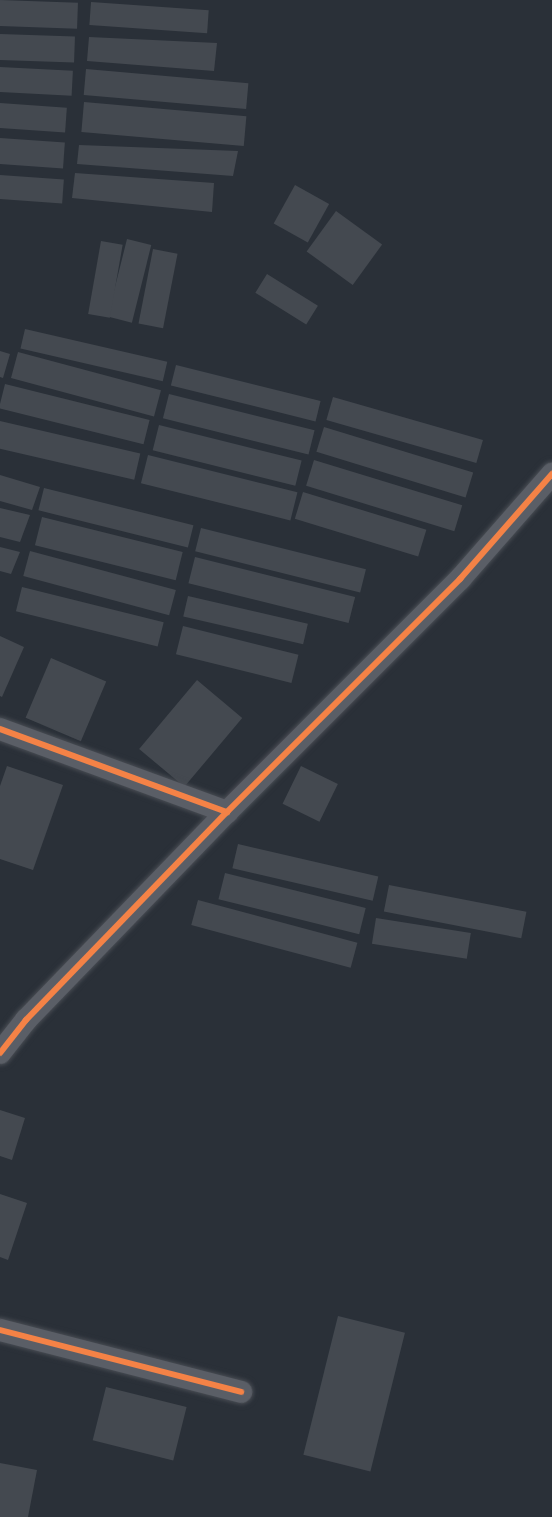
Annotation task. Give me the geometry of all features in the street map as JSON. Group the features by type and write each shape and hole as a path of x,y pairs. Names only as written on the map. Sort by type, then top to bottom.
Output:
{"street":[{"path":"0,1053 26,1020 226,812 460,579 552,474"},
{"path":"0,729 226,812"},
{"path":"0,1329 241,1392"}],"building":[{"path":"0,0 78,3 77,29 0,26"},
{"path":"91,2 209,10 207,33 89,25"},
{"path":"0,34 75,37 74,63 0,60"},
{"path":"89,37 217,43 214,71 87,61"},
{"path":"0,67 73,71 72,96 0,92"},
{"path":"86,69 248,83 246,109 84,95"},
{"path":"84,102 246,116 244,146 81,132"},
{"path":"0,103 67,108 65,133 0,128"},
{"path":"0,138 65,143 63,168 0,164"},
{"path":"79,145 238,151 233,176 77,164"},
{"path":"75,173 214,183 212,212 72,198"},
{"path":"0,175 64,179 62,203 0,199"},
{"path":"295,185 329,204 308,242 274,223"},
{"path":"336,211 382,245 353,285 307,251"},
{"path":"127,239 151,245 132,323 108,317"},
{"path":"101,241 123,245 110,318 88,314"},
{"path":"153,249 178,254 163,328 138,324"},
{"path":"267,274 318,306 306,324 255,293"},
{"path":"25,329 167,362 163,381 21,348"},
{"path":"0,351 10,354 3,378 0,377"},
{"path":"18,352 161,390 154,416 11,378"},
{"path":"176,365 321,401 315,421 171,385"},
{"path":"5,384 150,420 144,444 0,409"},
{"path":"169,394 315,430 308,455 163,418"},
{"path":"333,397 483,440 476,463 326,420"},
{"path":"0,421 140,453 134,480 0,449"},
{"path":"159,425 302,461 295,486 153,450"},
{"path":"324,427 473,473 466,497 316,452"},
{"path":"148,455 297,492 290,520 141,483"},
{"path":"314,460 462,505 454,531 306,486"},
{"path":"0,475 40,487 32,510 0,501"},
{"path":"44,488 193,525 188,548 38,510"},
{"path":"303,492 426,530 418,556 295,519"},
{"path":"0,508 30,515 20,542 0,537"},
{"path":"42,517 183,552 176,580 35,545"},
{"path":"201,528 366,569 360,592 195,551"},
{"path":"0,547 20,552 11,574 0,571"},
{"path":"30,551 176,590 169,615 23,576"},
{"path":"195,557 355,597 349,623 188,583"},
{"path":"22,587 164,622 158,647 16,611"},
{"path":"188,596 308,624 303,644 183,616"},
{"path":"183,626 298,655 291,683 176,654"},
{"path":"0,636 24,647 2,697 0,696"},
{"path":"51,658 106,681 81,741 26,718"},
{"path":"197,680 242,718 184,787 139,749"},
{"path":"7,766 63,785 33,870 0,859 0,786"},
{"path":"301,766 338,784 319,822 283,804"},
{"path":"238,844 378,876 373,901 232,868"},
{"path":"225,873 366,908 359,934 218,899"},
{"path":"389,885 526,912 521,938 384,912"},
{"path":"198,900 357,943 351,968 191,925"},
{"path":"376,918 471,933 467,959 372,944"},
{"path":"0,1110 25,1118 12,1160 0,1156"},
{"path":"0,1194 27,1203 8,1260 0,1257"},
{"path":"338,1316 405,1333 370,1471 303,1455"},
{"path":"106,1387 187,1407 173,1460 93,1440"},
{"path":"0,1463 37,1470 28,1517 0,1517"}],"cycle path":[{"path":"0,1053 26,1020 227,812 460,579 552,474"},
{"path":"0,729 227,812"},
{"path":"0,1330 241,1392"}]}
